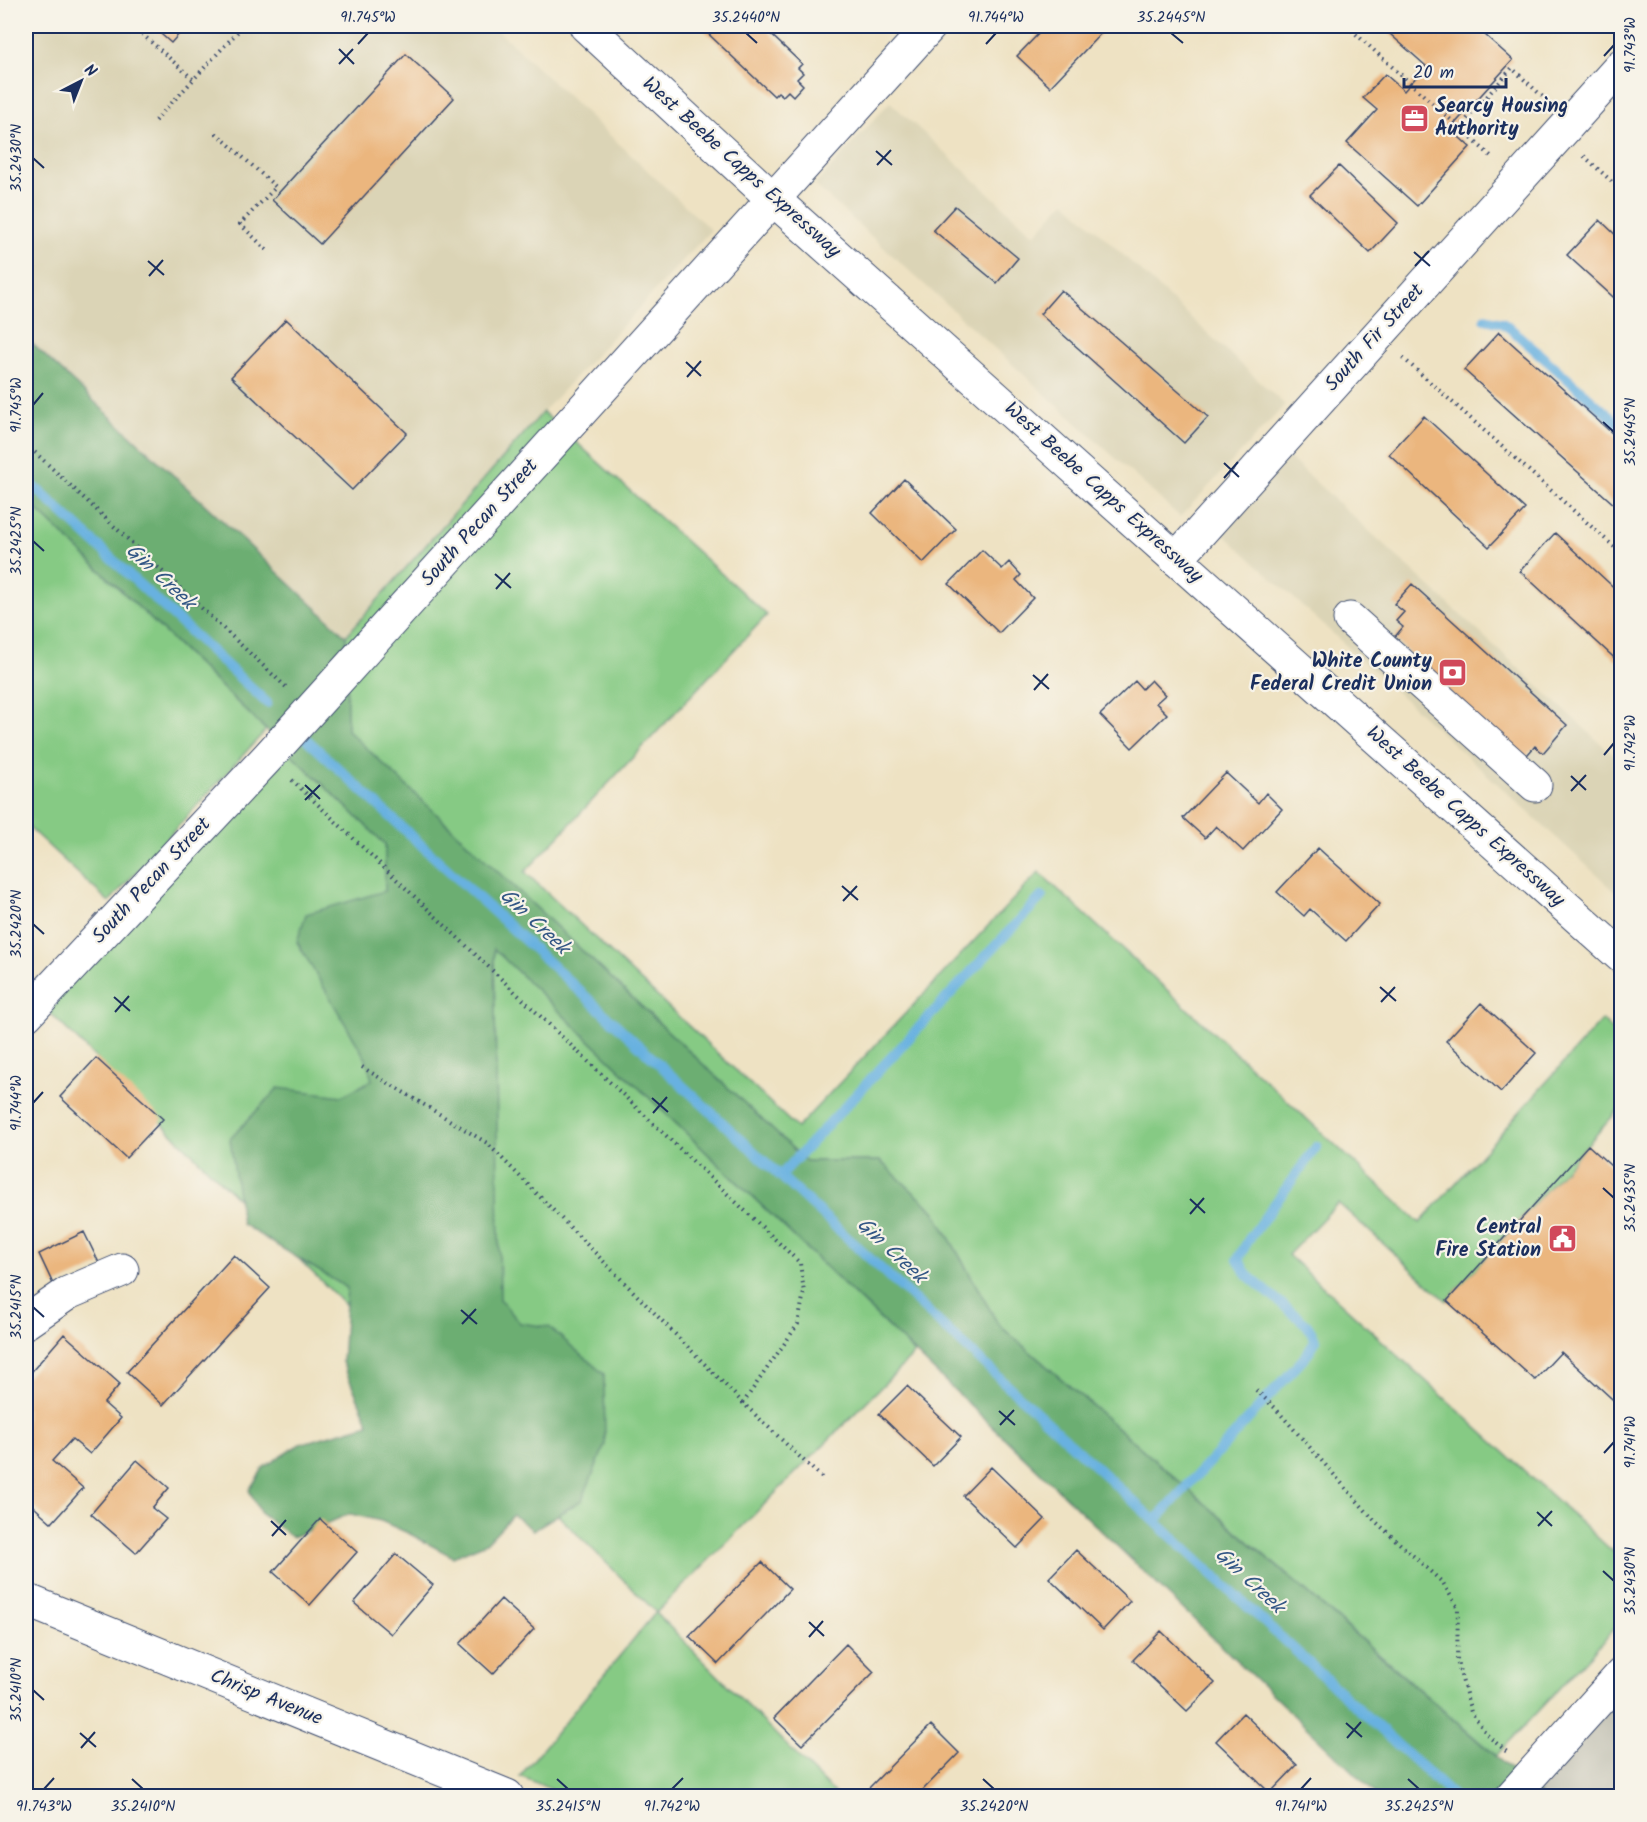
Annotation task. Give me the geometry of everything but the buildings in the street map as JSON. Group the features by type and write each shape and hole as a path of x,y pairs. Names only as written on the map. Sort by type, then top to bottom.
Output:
{"street":[{"name":"West Beebe Capps Expressway","path":"586,26 772,198 1622,957"},
{"name":"South Pecan Street","path":"26,1015 311,710 930,26"},
{"name":"South Fir Street","path":"1176,558 1622,65"},
{"path":"1350,619 1535,785"},
{"path":"26,1322 68,1293 122,1269"},
{"name":"Chrisp Avenue","path":"26,1600 507,1797"},
{"path":"1522,1785 1622,1674"}],"path":[{"path":"133,26 193,79"},
{"path":"155,122 243,26"},
{"path":"1347,26 1517,180"},
{"path":"1459,128 1512,68 1622,191"},
{"path":"216,132 276,187 240,224 267,250"},
{"path":"1377,335 1622,554"},
{"path":"26,444 311,710"},
{"path":"268,757 800,1263 804,1292 798,1324 743,1403"},
{"path":"362,1067 487,1143 743,1403 822,1478"},
{"path":"1256,1390 1276,1408 1375,1521 1443,1583 1458,1608 1457,1660 1471,1712 1522,1785"}],"shaded area":[{"path":"26,26 493,26 711,230 543,412 346,636 26,338"},
{"path":"890,102 1034,235 1065,201 1285,405 1180,517 815,185"},
{"path":"1284,453 1621,762 1621,890 1618,894 1217,528"},
{"path":"1621,1688 1621,1796 1541,1796 1532,1788"}],"green space":[{"path":"26,338 346,636 347,730 806,1161 880,1161 934,1211 998,1324 1541,1796 1378,1796 494,949 500,1299 520,1323 549,1327 604,1374 605,1445 582,1500 533,1530 513,1515 486,1543 453,1557 381,1521 350,1514 292,1537 261,1514 249,1490 264,1467 300,1444 369,1424 342,1362 347,1288 242,1224 230,1139 278,1088 342,1096 372,1080 366,1059 297,942 306,914 385,891 385,844 26,499"},
{"path":"543,412 767,615 525,872 797,1128 1039,872 1420,1223 1602,1020 1621,1038 1621,1107 1447,1301 1338,1203 1288,1255 1621,1559 1621,1622 1496,1756 998,1324 934,1211 880,1161 806,1161 347,730 346,636"},
{"path":"26,499 266,730 109,902 26,825"},
{"path":"287,750 915,1353 656,1613 837,1796 567,1796 520,1776 656,1612 45,1008"}],"waterway":[{"path":"1485,319 1502,323 1511,329 1622,427"},
{"name":"Gin Creek","path":"26,479 267,703"},
{"name":"Gin Creek","path":"303,736 1453,1796"},
{"path":"780,1176 1042,896"},
{"path":"1155,1521 1306,1356 1316,1340 1307,1325 1247,1275 1238,1259 1249,1239 1317,1146"}],"place":[{"name":"Searcy Housing Authority","path":"1414,119"},
{"name":"White County Federal Credit Union","path":"1453,673"},
{"name":"Central Fire Station","path":"1562,1239"}]}
